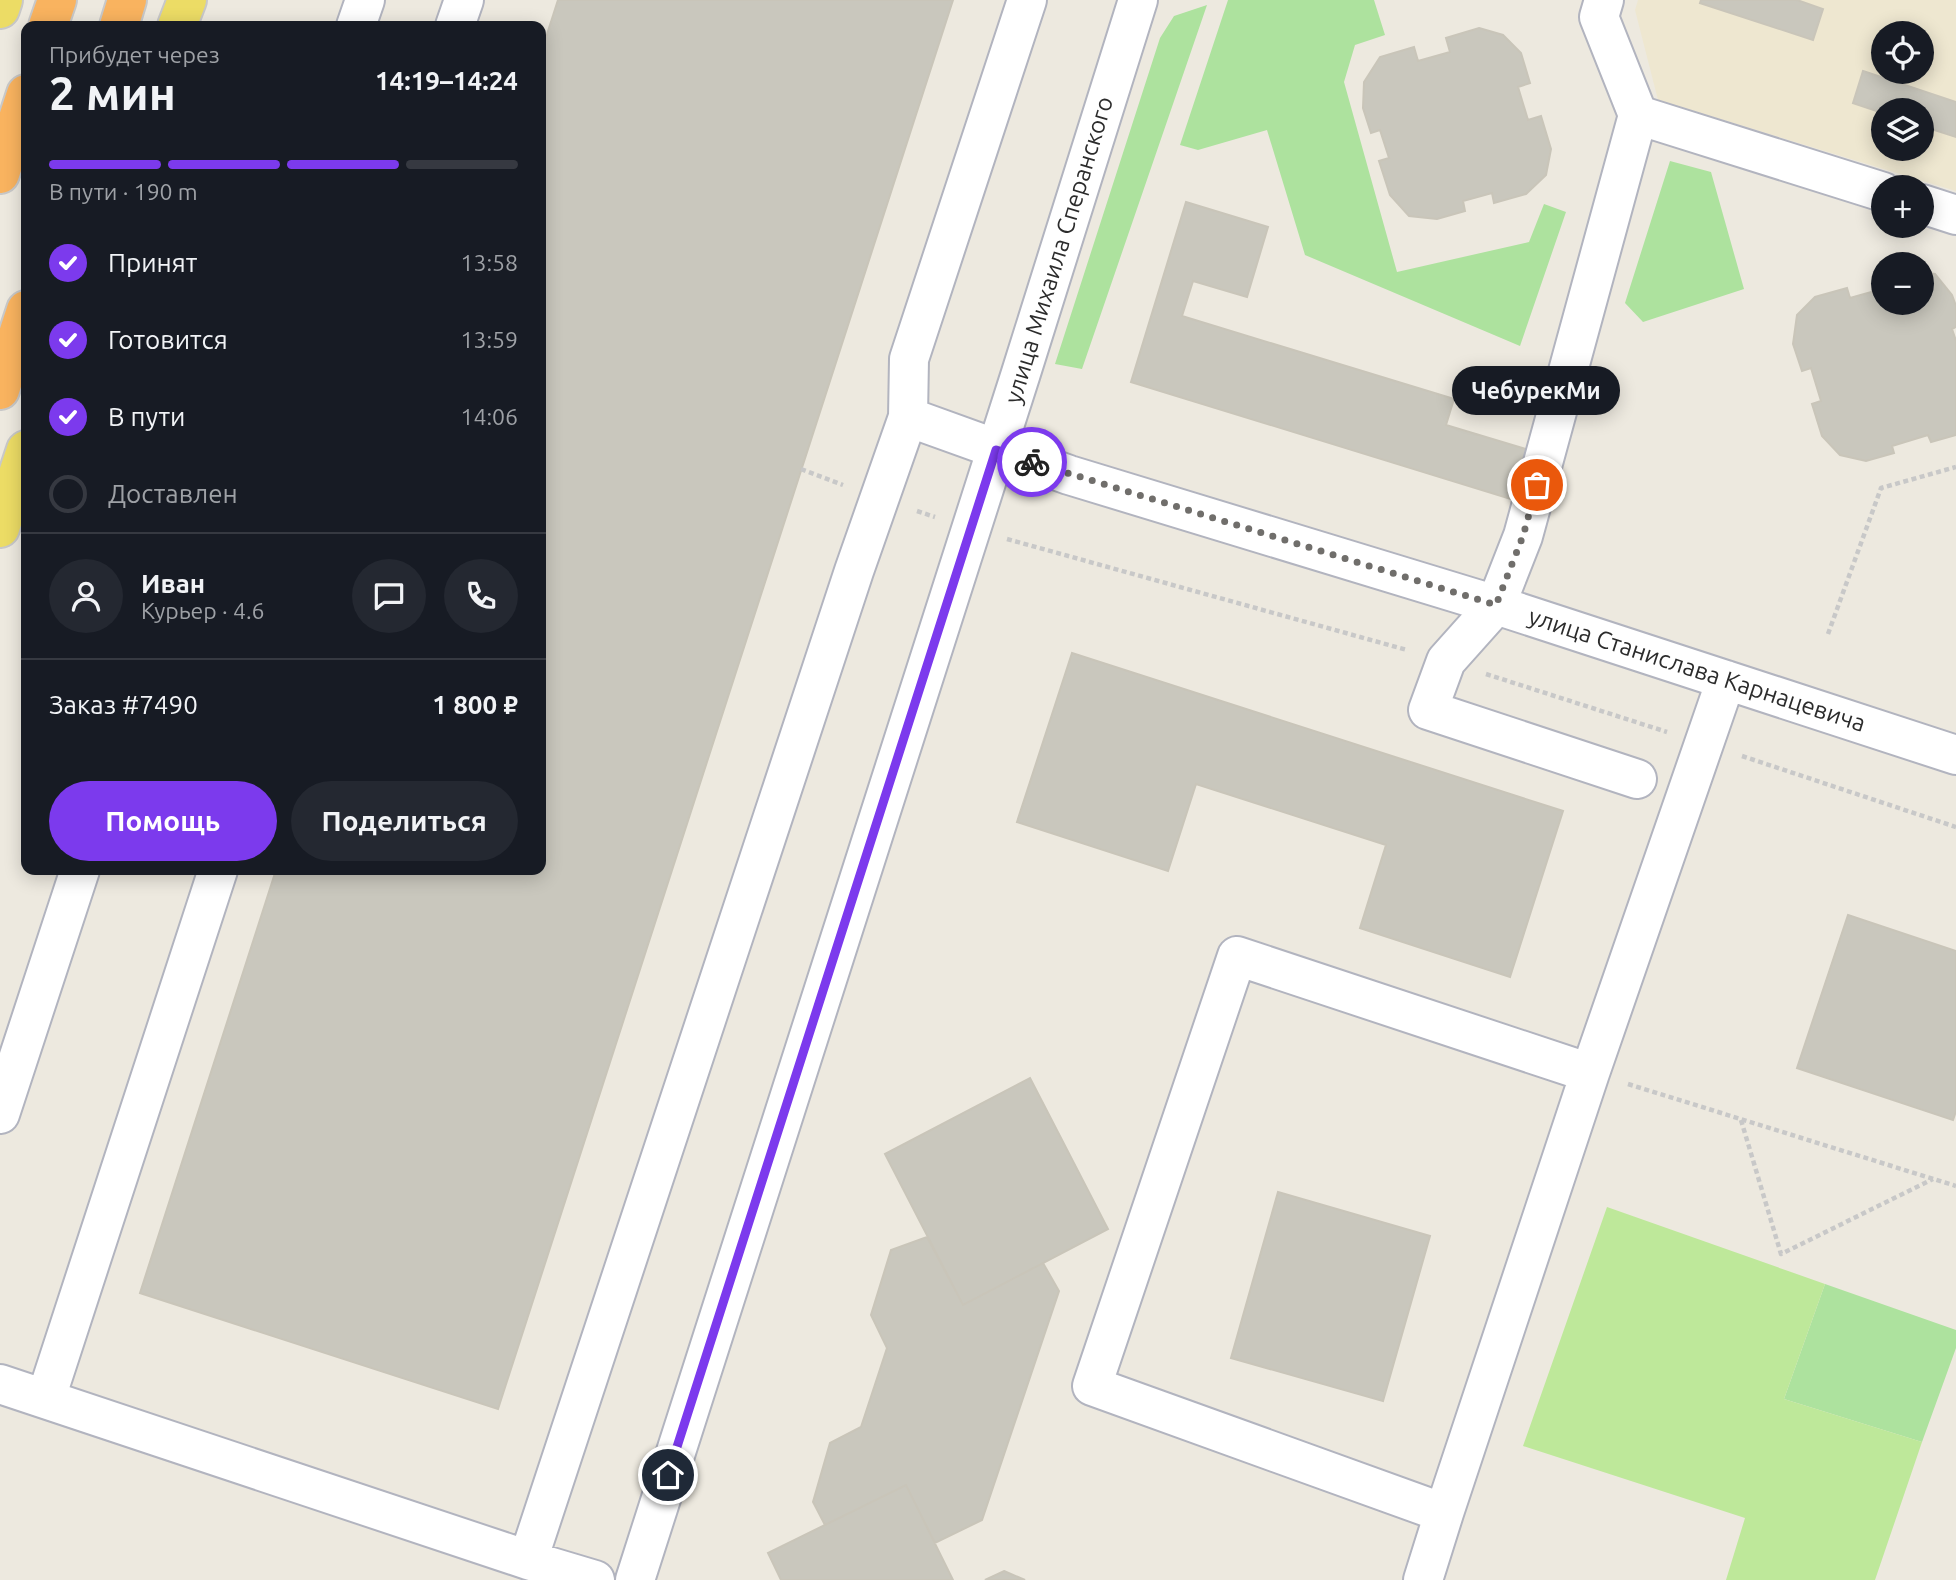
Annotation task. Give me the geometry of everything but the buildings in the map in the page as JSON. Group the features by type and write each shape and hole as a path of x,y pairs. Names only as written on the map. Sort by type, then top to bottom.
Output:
{"highway":[{"path":"50,21 57,0"},
{"path":"121,21 127,0"},
{"path":"0,174 21,109"},
{"path":"0,390 21,325"}],"main road":[{"path":"0,9 3,0"},
{"path":"179,21 187,0"},
{"path":"0,528 21,465"}],"street":[{"path":"358,21 365,0"},
{"path":"457,21 464,0"},
{"path":"528,1560 908,417 909,359 1027,0"},
{"name":"улица Михаила Сперанского","path":"635,1580 1138,0"},
{"path":"1604,0 1599,17 1638,115 1523,536 1496,605 1446,661 1428,710 1637,779"},
{"path":"1638,115 1871,188"},
{"path":"1934,208 1956,215"},
{"name":"улица Станислава Карнацевича","path":"908,417 1069,475 1496,605 1956,755"},
{"path":"1423,1580 1590,1073 1726,680"},
{"path":"0,1114 78,875"},
{"path":"46,1398 216,875"},
{"path":"1444,1513 1092,1386 1237,956 1590,1073"},
{"path":"0,1384 595,1580"}],"path":[{"path":"1828,634 1881,488 1956,467"},
{"path":"801,469 971,529 1446,661 1956,827"},
{"path":"1590,1073 1956,1186"},
{"path":"1741,1119 1781,1254 1933,1179"}],"shaded area":[{"path":"1638,0 1956,0 1956,191 1934,184 1934,175 1904,175 1658,100 1635,10"}],"green space":[{"path":"1228,0 1374,0 1385,35 1355,45 1344,82 1397,272 1529,242 1544,204 1566,212 1520,346 1305,255 1267,130 1198,150 1180,145"},
{"path":"1207,5 1082,369 1055,364 1160,38 1174,16"},
{"path":"1670,161 1711,172 1744,289 1643,322 1625,303"},
{"path":"1607,1207 1825,1284 1784,1399 1922,1442 1875,1580 1726,1580 1745,1518 1523,1446"},
{"path":"1825,1284 1956,1330 1956,1348 1922,1442 1784,1399"}],"way so far":[{"path":"1032,462 1496,605 1523,536 1537,485"}],"place":[{"name":"ЧебурекМи","path":"1537,485"}],"route":[{"path":"668,1475 996,450 1032,462"}]}
